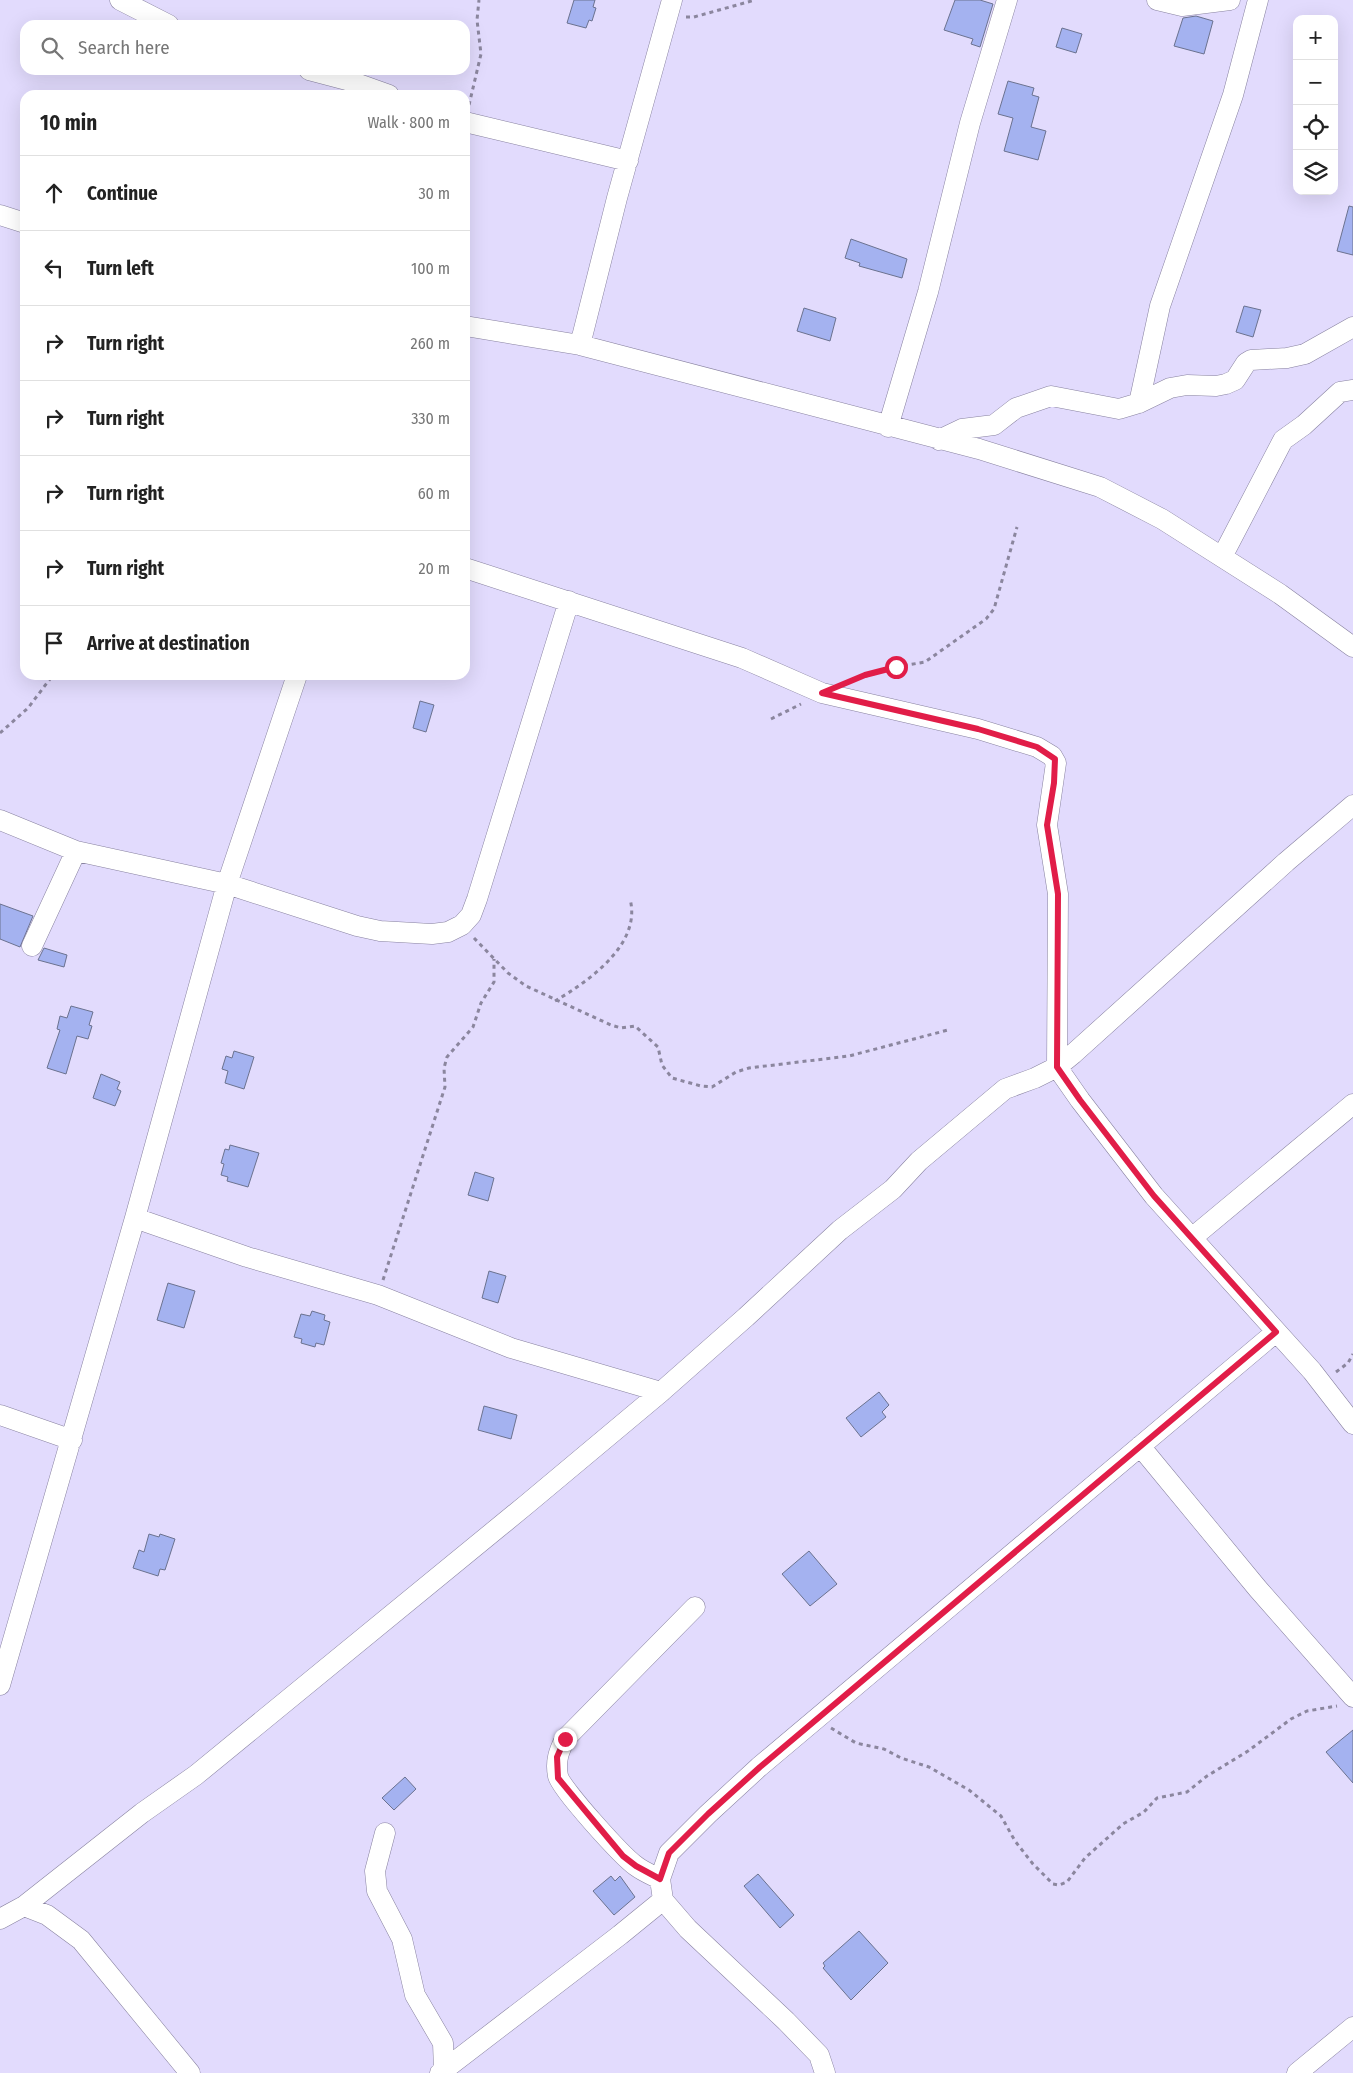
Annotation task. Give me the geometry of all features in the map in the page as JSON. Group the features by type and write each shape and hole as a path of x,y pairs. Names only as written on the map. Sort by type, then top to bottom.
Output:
{"street":[{"path":"120,0 159,20"},
{"path":"888,427 928,292 970,123 1007,0"},
{"path":"1157,0 1182,6 1230,0"},
{"path":"1139,403 1160,306 1233,95 1258,0"},
{"path":"580,346 670,7"},
{"path":"328,75 375,90"},
{"path":"470,123 628,161"},
{"path":"0,215 20,223"},
{"path":"470,327 580,346 979,449 1100,487 1162,519 1280,594 1353,647"},
{"path":"939,440 962,429 994,425 1016,408 1051,396 1119,409 1139,403 1170,388 1187,385 1216,386 1226,384 1235,380 1246,363 1251,360 1287,358 1305,354 1353,327"},
{"path":"1222,557 1283,440 1304,425 1340,392 1353,390"},
{"path":"470,570 742,658 822,693 978,729 1037,747 1055,759 1054,783 1047,825 1058,894 1057,1067 1154,1196 1193,1237 1320,1382 1353,1424"},
{"path":"0,820 76,851 226,884 357,926 380,931 432,934 448,932 462,925 471,915 477,900 569,601"},
{"path":"0,1686 135,1218 226,884 295,680"},
{"path":"0,1919 24,1906 263,1721 528,1504 746,1317 840,1230 893,1189 919,1161 1005,1089 1035,1078 1057,1067 1286,862 1353,805"},
{"path":"32,946 76,851"},
{"path":"1193,1237 1353,1104"},
{"path":"135,1218 247,1257 378,1296 511,1348 660,1392"},
{"path":"825,2073 819,2055 813,2048 688,1929 663,1900 660,1879 669,1853 715,1807 821,1715 1276,1332"},
{"path":"0,1415 72,1440"},
{"path":"1140,1446 1347,1701"},
{"path":"660,1879 636,1866 623,1856 584,1810 558,1778 557,1757 565,1739 694,1607"},
{"path":"385,1832 375,1871 377,1892 402,1939 415,1995 443,2043 443,2072"},
{"path":"443,2072 620,1936 663,1900"},
{"path":"24,1906 47,1914 80,1940 190,2073"},
{"path":"1297,2073 1353,2027"}],"path":[{"path":"470,101 481,54 477,20 478,0"},
{"path":"670,7 694,17 756,0"},
{"path":"848,682 880,671 925,662 986,619 994,609 1017,527"},
{"path":"0,733 28,708 49,680"},
{"path":"771,720 822,693"},
{"path":"555,1002 574,990 616,954 630,927 633,915 630,898"},
{"path":"462,925 494,959 526,986 555,1002 617,1027 635,1026 658,1046 666,1073 672,1078 701,1086 712,1086 736,1072 749,1068 849,1056 948,1030"},
{"path":"378,1296 445,1087 444,1068 447,1057 474,1027 481,1003 494,982 494,959"},
{"path":"1320,1382 1348,1363 1353,1354"},
{"path":"821,1715 831,1728 842,1737 856,1743 884,1749 901,1758 929,1767 970,1790 1001,1816 1015,1841 1033,1864 1053,1884 1059,1885 1067,1882 1089,1854 1124,1824 1144,1812 1157,1798 1187,1792 1207,1776 1248,1751 1291,1718 1322,1707 1347,1701"}],"building":[{"path":"574,0 595,0 593,7 596,8 592,21 589,20 586,28 567,23"},
{"path":"955,0 980,0 993,4 980,47 971,44 973,39 944,30"},
{"path":"1196,16 1213,21 1204,54 1174,46 1183,18"},
{"path":"1062,28 1082,34 1076,53 1056,47"},
{"path":"1008,81 1034,88 1032,95 1039,97 1031,127 1046,131 1038,160 1004,151 1013,118 998,114"},
{"path":"1349,206 1353,207 1353,255 1337,251"},
{"path":"851,239 907,259 902,278 859,266 860,263 845,258"},
{"path":"1244,306 1261,310 1253,337 1236,332"},
{"path":"804,308 836,318 830,341 797,331"},
{"path":"420,701 434,705 426,732 413,728"},
{"path":"0,904 33,916 20,947 0,939"},
{"path":"44,948 67,955 64,967 38,960"},
{"path":"71,1006 93,1012 89,1025 92,1026 88,1039 77,1036 66,1074 47,1068 60,1030 57,1029 60,1016 67,1018"},
{"path":"234,1051 254,1057 244,1089 225,1083 228,1071 222,1069 226,1056 232,1058"},
{"path":"101,1074 120,1082 117,1089 121,1091 115,1106 93,1098"},
{"path":"230,1145 259,1153 248,1187 227,1181 228,1177 221,1175 224,1164 221,1163 225,1149 229,1150"},
{"path":"475,1172 494,1178 488,1201 468,1195"},
{"path":"489,1271 506,1276 498,1303 482,1298"},
{"path":"168,1283 195,1291 184,1328 157,1320"},
{"path":"312,1311 325,1315 324,1320 330,1322 324,1345 316,1343 315,1347 301,1343 302,1339 294,1337 301,1314 310,1316"},
{"path":"879,1392 889,1405 882,1412 886,1417 861,1437 846,1418"},
{"path":"484,1406 517,1415 511,1439 478,1430"},
{"path":"149,1534 159,1537 160,1534 175,1539 165,1570 160,1569 158,1576 133,1568 139,1550 144,1552"},
{"path":"809,1551 837,1584 810,1606 782,1574"},
{"path":"1353,1730 1353,1783 1326,1752"},
{"path":"405,1777 416,1789 394,1810 382,1798"},
{"path":"758,1874 794,1915 780,1928 744,1886"},
{"path":"611,1876 615,1881 620,1876 635,1897 614,1915 593,1891"},
{"path":"859,1931 888,1963 851,2000 823,1968 825,1966 823,1963"}],"route":[{"path":"565,1739 557,1757 558,1778 623,1856 636,1866 660,1879 669,1853 708,1814 760,1767 1276,1332 1215,1261 1154,1196 1057,1067 1058,894 1047,833 1054,783 1055,759 1049,753 1037,747 978,729 822,693 865,675 896,667"}]}
